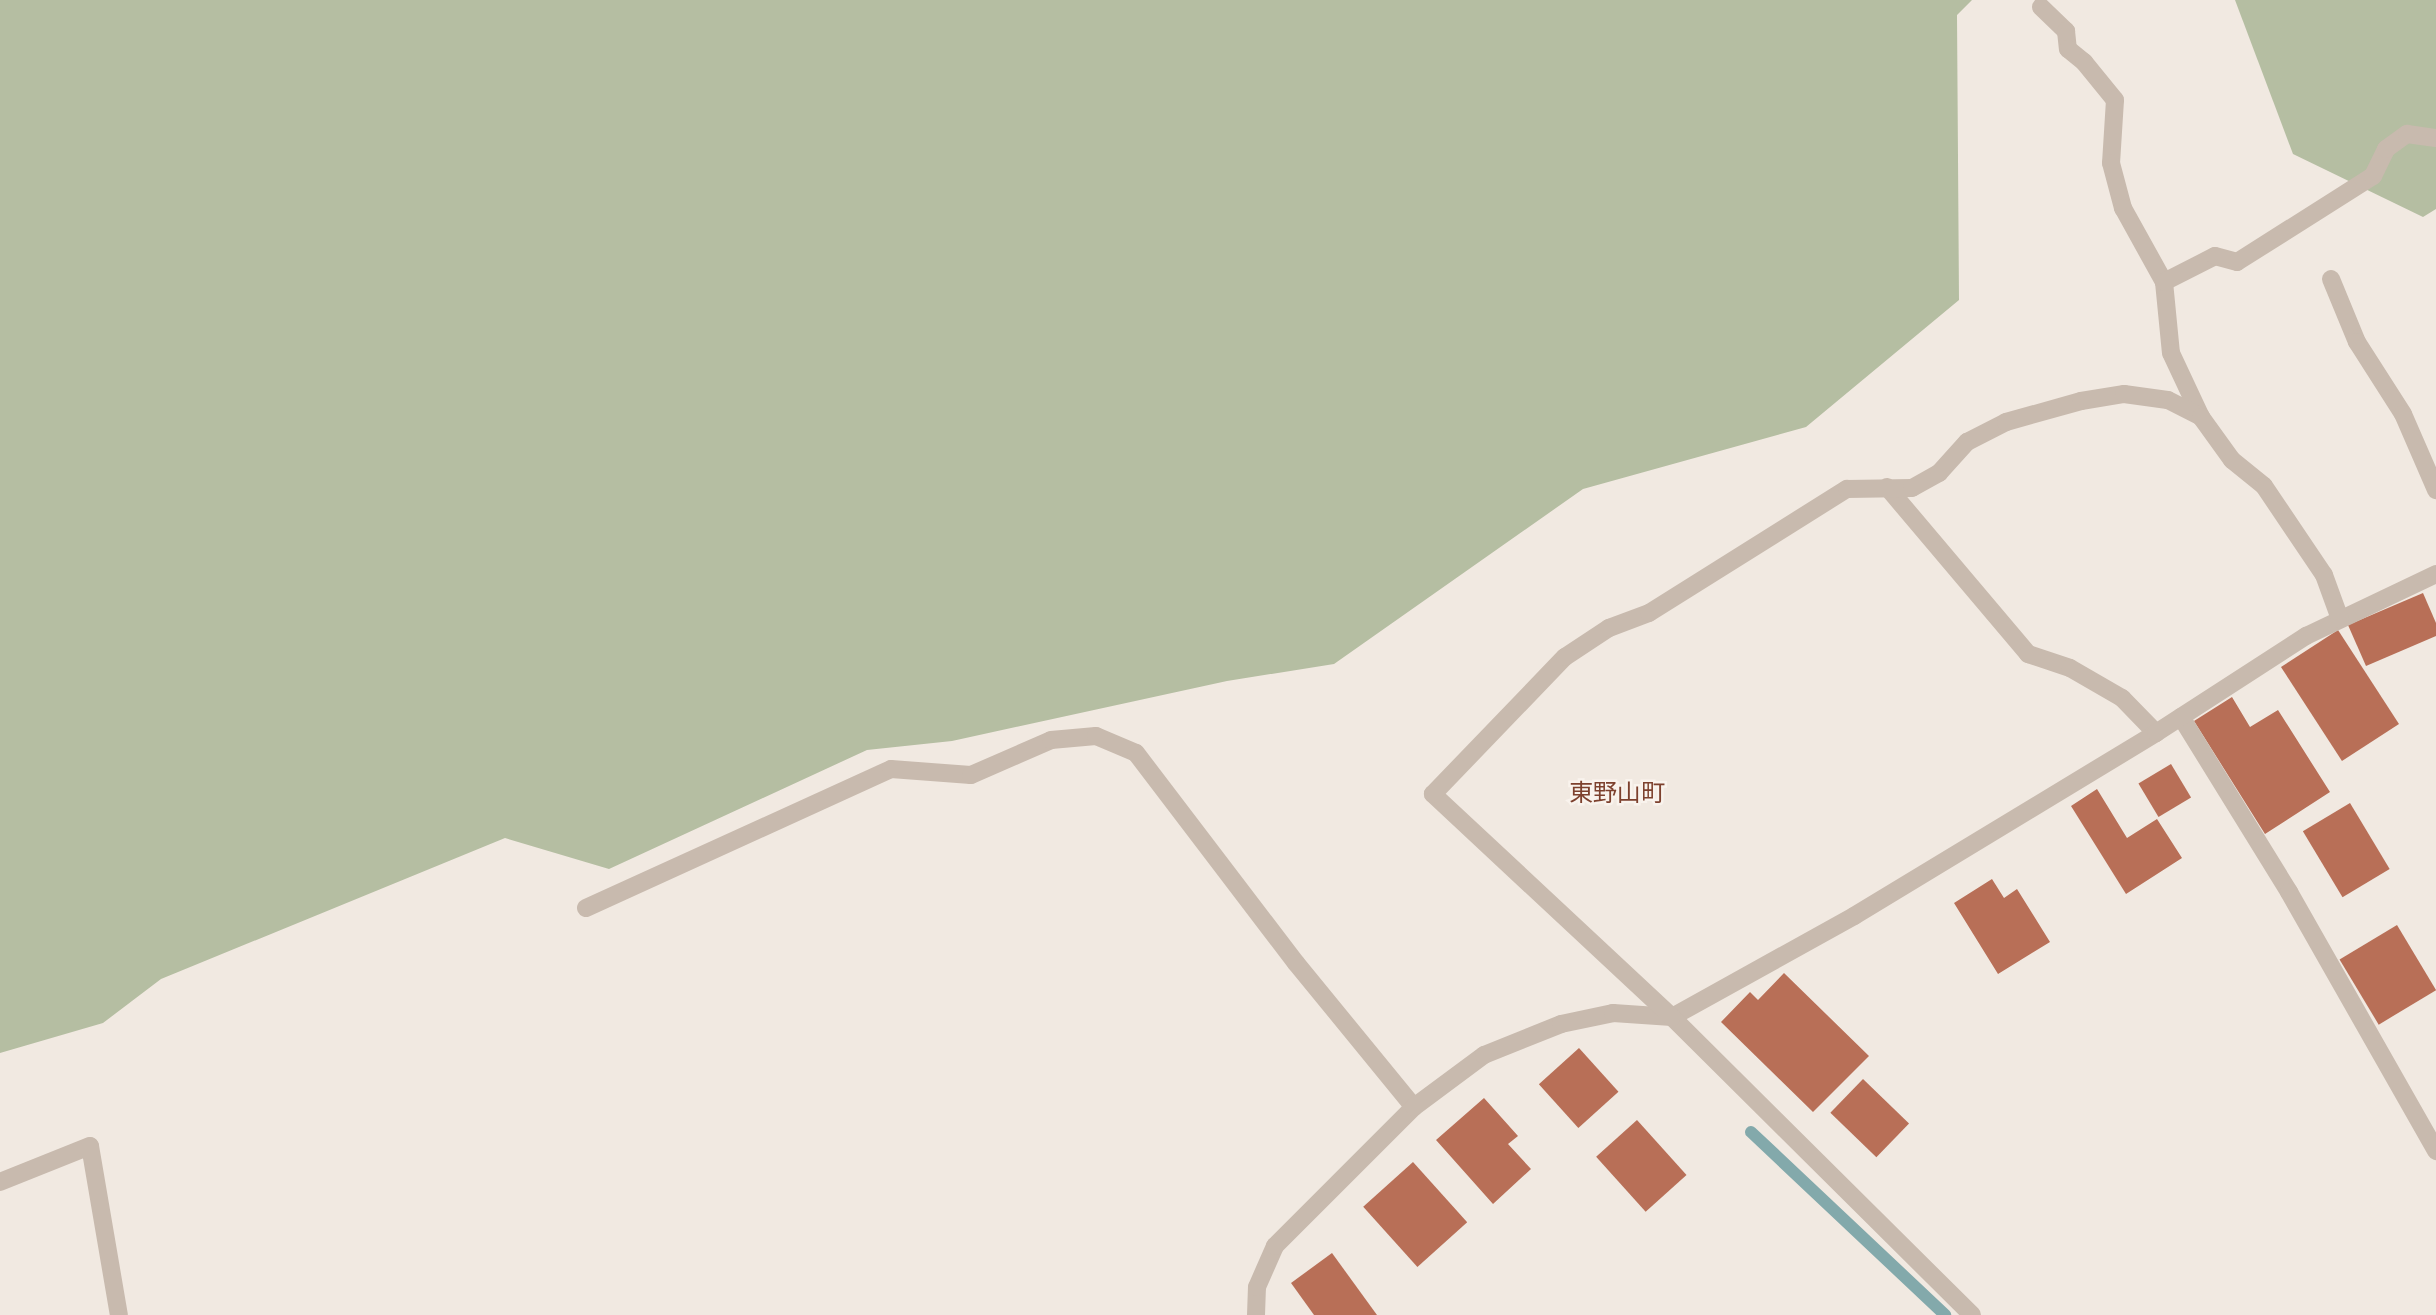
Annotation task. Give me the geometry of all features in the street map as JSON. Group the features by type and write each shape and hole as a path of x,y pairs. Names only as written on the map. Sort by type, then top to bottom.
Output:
{"street":[{"path":"2041,7 2066,31 2068,49 2084,62 2115,100 2111,163 2123,208 2164,282 2171,353 2201,417 2232,460 2264,486 2324,575 2340,619"},
{"path":"2164,282 2215,256 2237,262 2373,176 2386,149 2407,134 2436,138"},
{"path":"2331,279 2357,342 2403,414 2436,490"},
{"path":"1972,1315 1672,1017 1433,794 1565,657 1609,628 1649,613 1847,489 1912,488 1939,473 1967,442 2006,422 2081,401 2124,394 2168,400 2201,417"},
{"path":"1887,487 2028,654 2070,668 2122,698 2156,733"},
{"path":"1256,1315 1257,1287 1275,1246 1307,1211 1414,1107 1484,1055 1561,1024 1613,1013 1672,1017 1854,916 2181,718 2306,636 2436,573"},
{"path":"2181,718 2288,892 2436,1151"},
{"path":"586,908 891,769 971,775 1051,740 1096,736 1136,753 1296,963 1414,1107"},
{"path":"0,1182 90,1146 119,1315"}],"green space":[{"path":"0,0 1972,0 1957,15 1959,300 1806,427 1583,489 1334,664 1227,681 952,741 867,750 609,869 505,838 161,979 103,1023 0,1053"},
{"path":"2235,0 2436,0 2436,209 2423,217 2293,154"}],"building":[{"path":"2423,593 2436,623 2436,636 2366,666 2348,625"},
{"path":"2338,630 2399,724 2342,761 2281,667"},
{"path":"2232,697 2250,727 2278,710 2330,792 2265,834 2194,721"},
{"path":"2171,764 2191,797 2159,817 2138,784"},
{"path":"2097,789 2127,838 2157,819 2182,858 2126,894 2071,806"},
{"path":"2350,803 2390,869 2343,897 2303,831"},
{"path":"1992,879 2004,898 2017,889 2050,942 1998,974 1954,903"},
{"path":"2397,925 2436,990 2379,1025 2340,960"},
{"path":"1784,973 1869,1056 1813,1112 1721,1022 1750,992 1758,1000"},
{"path":"1579,1048 1618,1092 1578,1128 1539,1084"},
{"path":"1863,1079 1909,1123 1876,1157 1830,1113"},
{"path":"1484,1098 1518,1136 1508,1144 1531,1169 1493,1204 1436,1140"},
{"path":"1637,1120 1687,1175 1646,1212 1596,1157"},
{"path":"1413,1162 1467,1222 1417,1267 1363,1207"},
{"path":"1332,1253 1377,1315 1314,1315 1291,1283"}],"waterway":[{"path":"1751,1132 1945,1315"}],"district":[{"name":"東野山町","path":"1617,794"}]}
